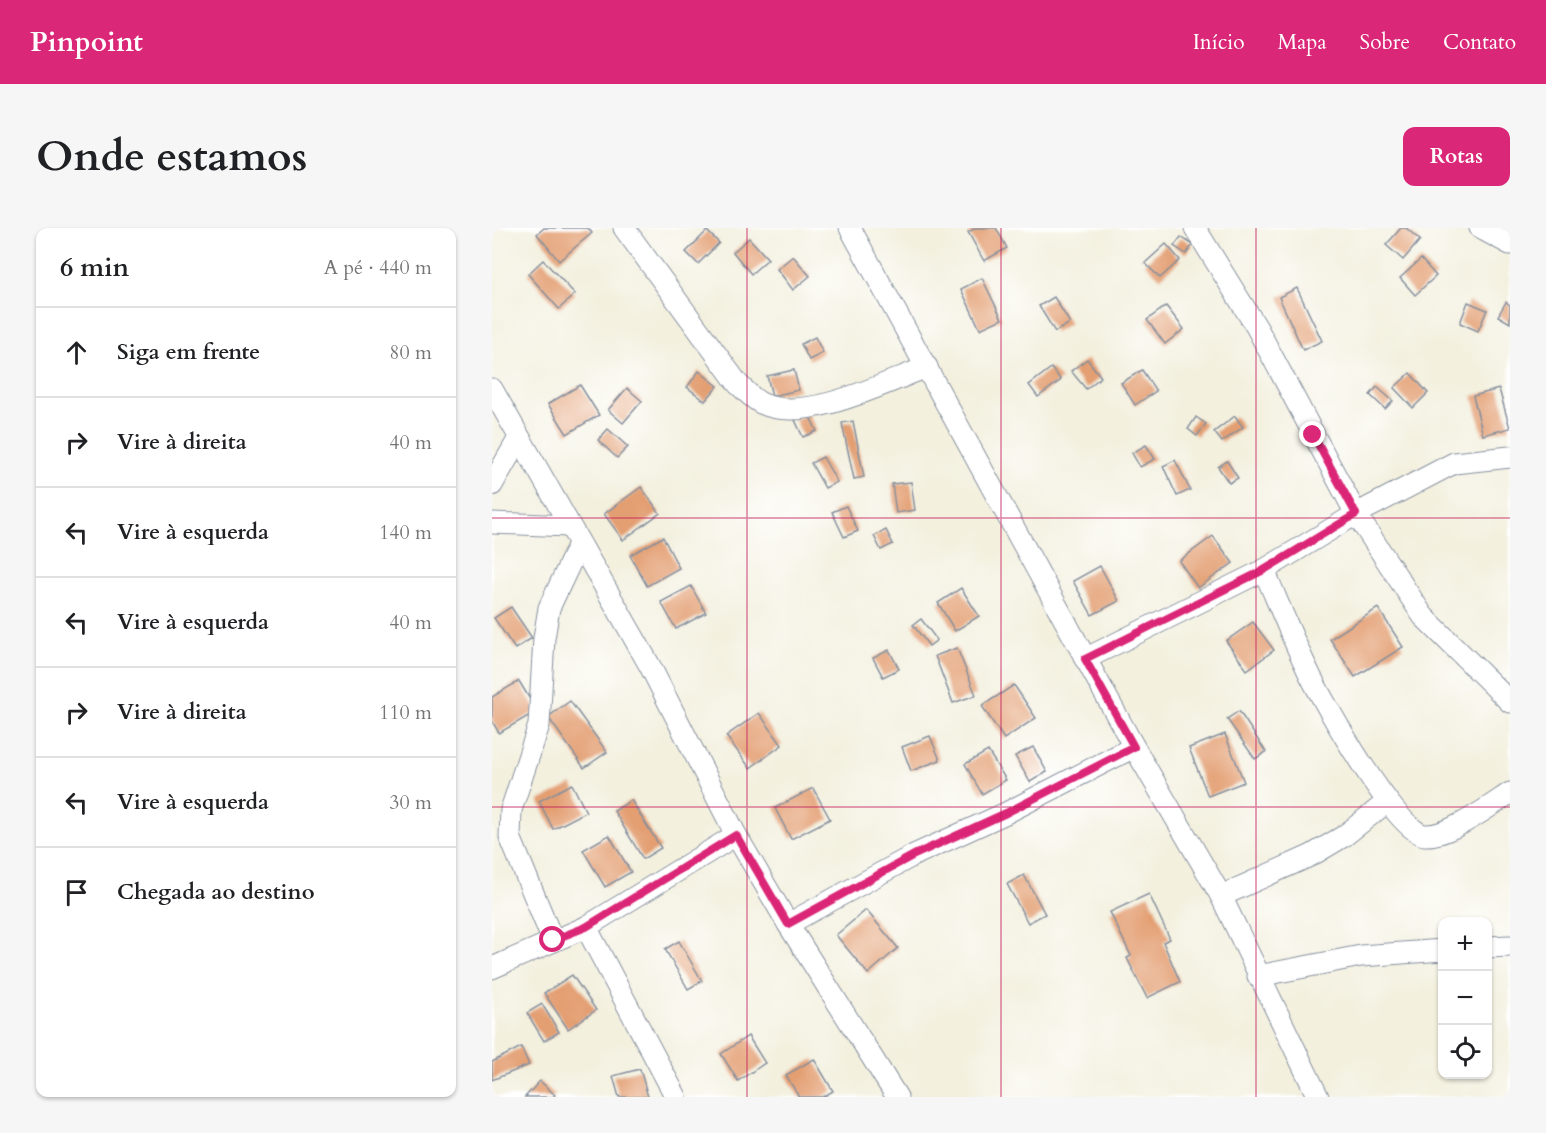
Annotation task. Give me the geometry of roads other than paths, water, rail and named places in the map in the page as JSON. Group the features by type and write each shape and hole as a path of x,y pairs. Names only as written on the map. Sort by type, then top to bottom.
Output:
{"street":[{"path":"624,228 738,384 762,404 788,411 826,404 927,368"},
{"path":"850,228 1085,659 1221,896 1318,1097"},
{"path":"1195,228 1257,328 1356,514 1423,616 1510,702"},
{"path":"1480,228 1510,244"},
{"path":"492,389 650,666 736,835 788,924 897,1097"},
{"path":"492,485 519,438"},
{"path":"1085,659 1264,570 1356,514 1454,463 1510,457"},
{"path":"492,523 574,535"},
{"path":"553,940 510,837 512,810 539,725 544,638 549,609 574,535"},
{"path":"1264,570 1322,698 1387,802 1412,832 1425,836 1442,833 1510,793"},
{"path":"788,924 914,855 1006,813 1134,747"},
{"path":"1221,896 1312,855 1344,836 1387,802"},
{"path":"492,968 586,927 736,835"},
{"path":"586,927 676,1097"},
{"path":"1492,947 1510,946"},
{"path":"1258,976 1361,956 1438,950"}]}
